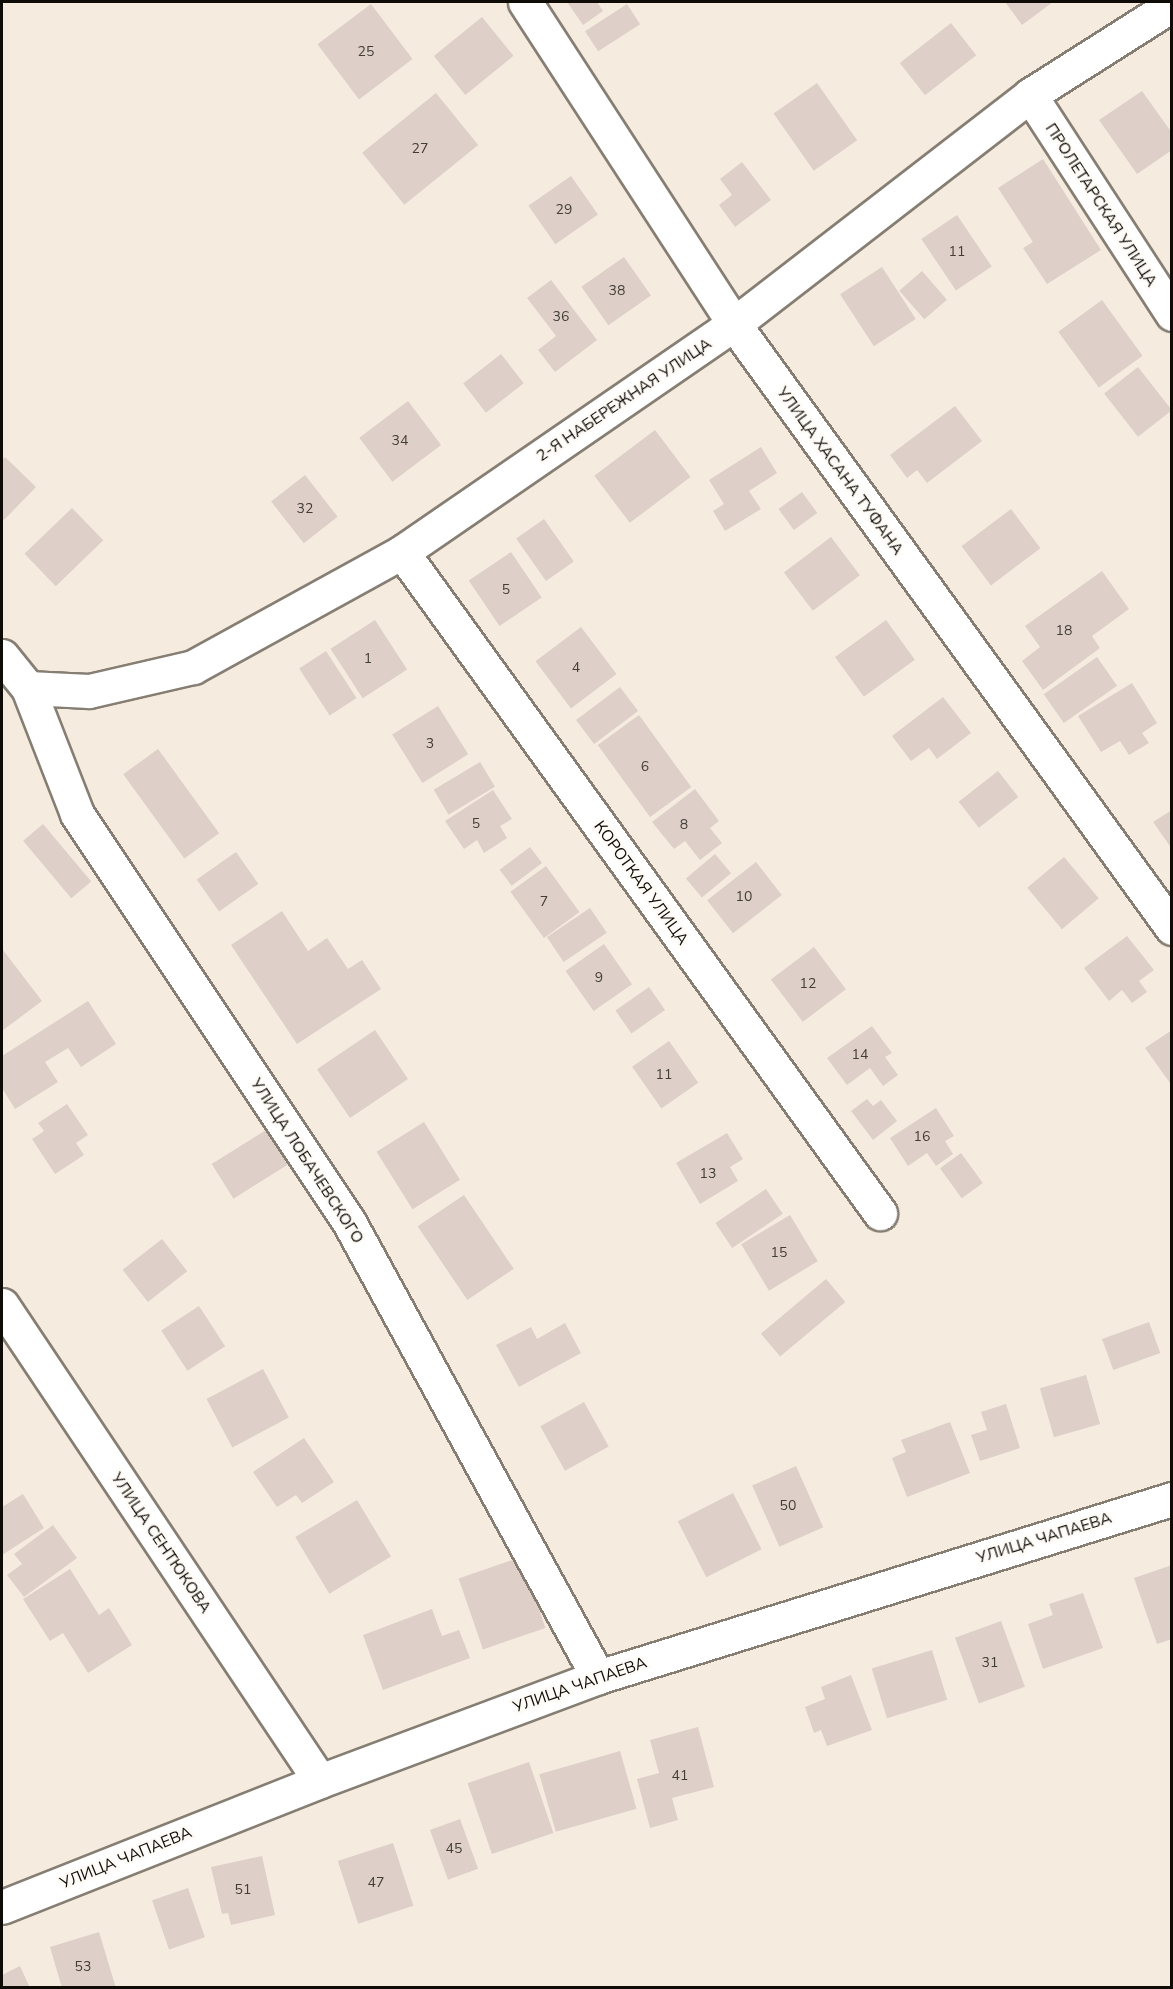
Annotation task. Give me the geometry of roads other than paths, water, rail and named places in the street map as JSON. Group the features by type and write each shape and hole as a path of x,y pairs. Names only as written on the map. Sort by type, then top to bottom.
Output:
{"street":[{"name":"УЛИЦА ХАСАНА ТУФАНА","path":"525,2 734,324 1172,928"},
{"name":"2-Я НАБЕРЕЖНАЯ УЛИЦА","path":"28,688 89,691 194,667 402,552 734,324 1029,95 1172,5"},
{"name":"ПРОЛЕТАРСКАЯ УЛИЦА","path":"1029,95 1172,314"},
{"name":"КОРОТКАЯ УЛИЦА","path":"402,552 880,1213"},
{"name":"УЛИЦА ЛОБАЧЕВСКОГО","path":"2,656 28,688 77,814 349,1222 598,1677"},
{"name":"УЛИЦА СЕНТЮКОВА","path":"2,1305 320,1780"},
{"name":"УЛИЦА ЧАПАЕВА","path":"2,1907 320,1780 598,1677 1172,1499"}]}
